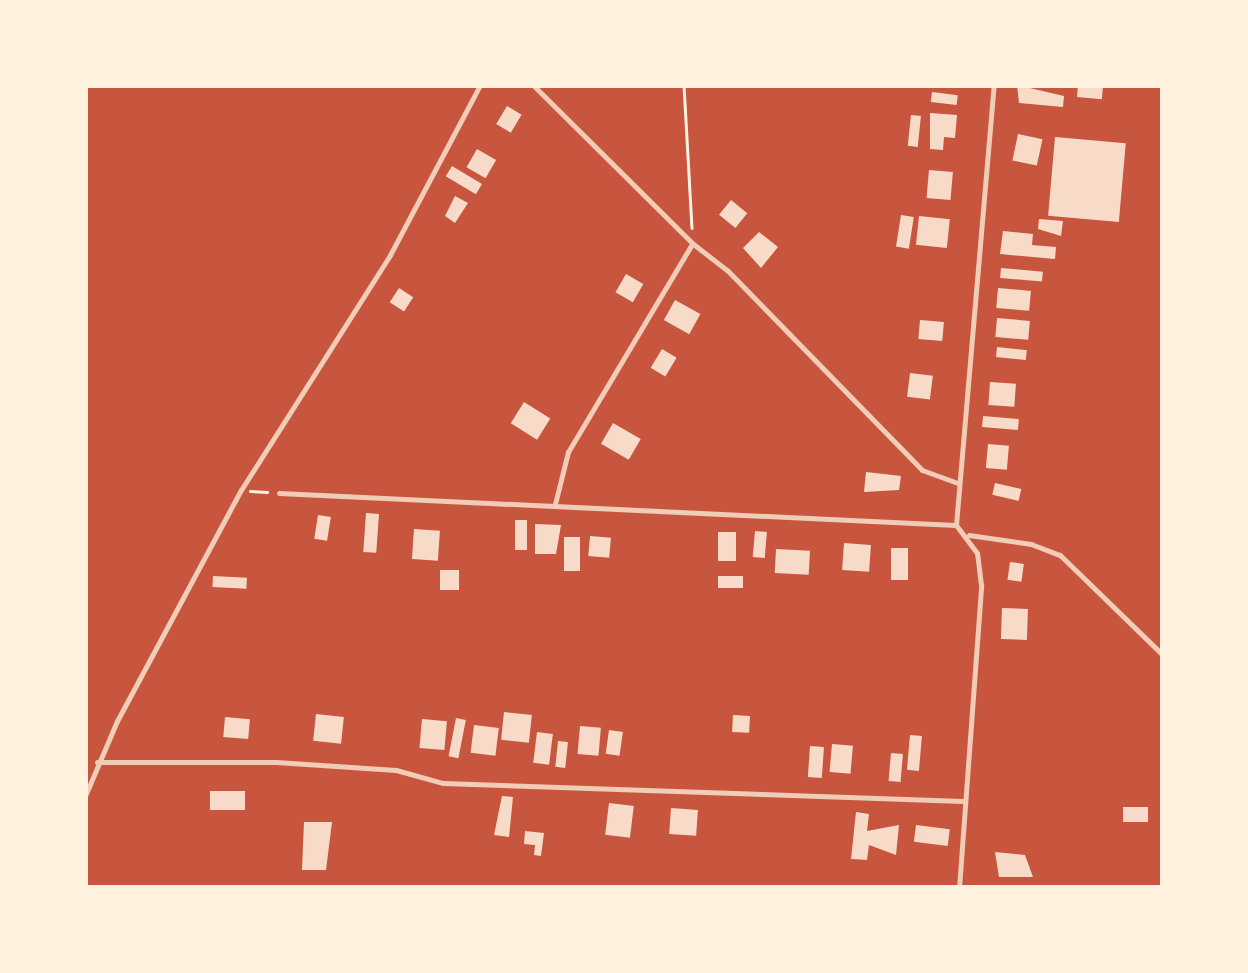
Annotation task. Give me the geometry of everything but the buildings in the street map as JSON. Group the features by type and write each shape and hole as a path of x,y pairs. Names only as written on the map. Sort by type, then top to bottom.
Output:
{"street":[{"path":"85,796 97,762 241,490 390,254 480,85"},
{"path":"533,85 692,243 728,270 922,470 958,483"},
{"path":"956,524 994,85"},
{"path":"555,504 568,452 692,243"},
{"path":"279,493 555,504 915,528 956,524 969,535 1031,544 1060,555 1163,655"},
{"path":"958,888 981,586 969,535"},
{"path":"97,762 276,762 396,770 442,783 963,801"}],"path":[{"path":"684,85 692,243"},
{"path":"241,490 279,493"}]}
